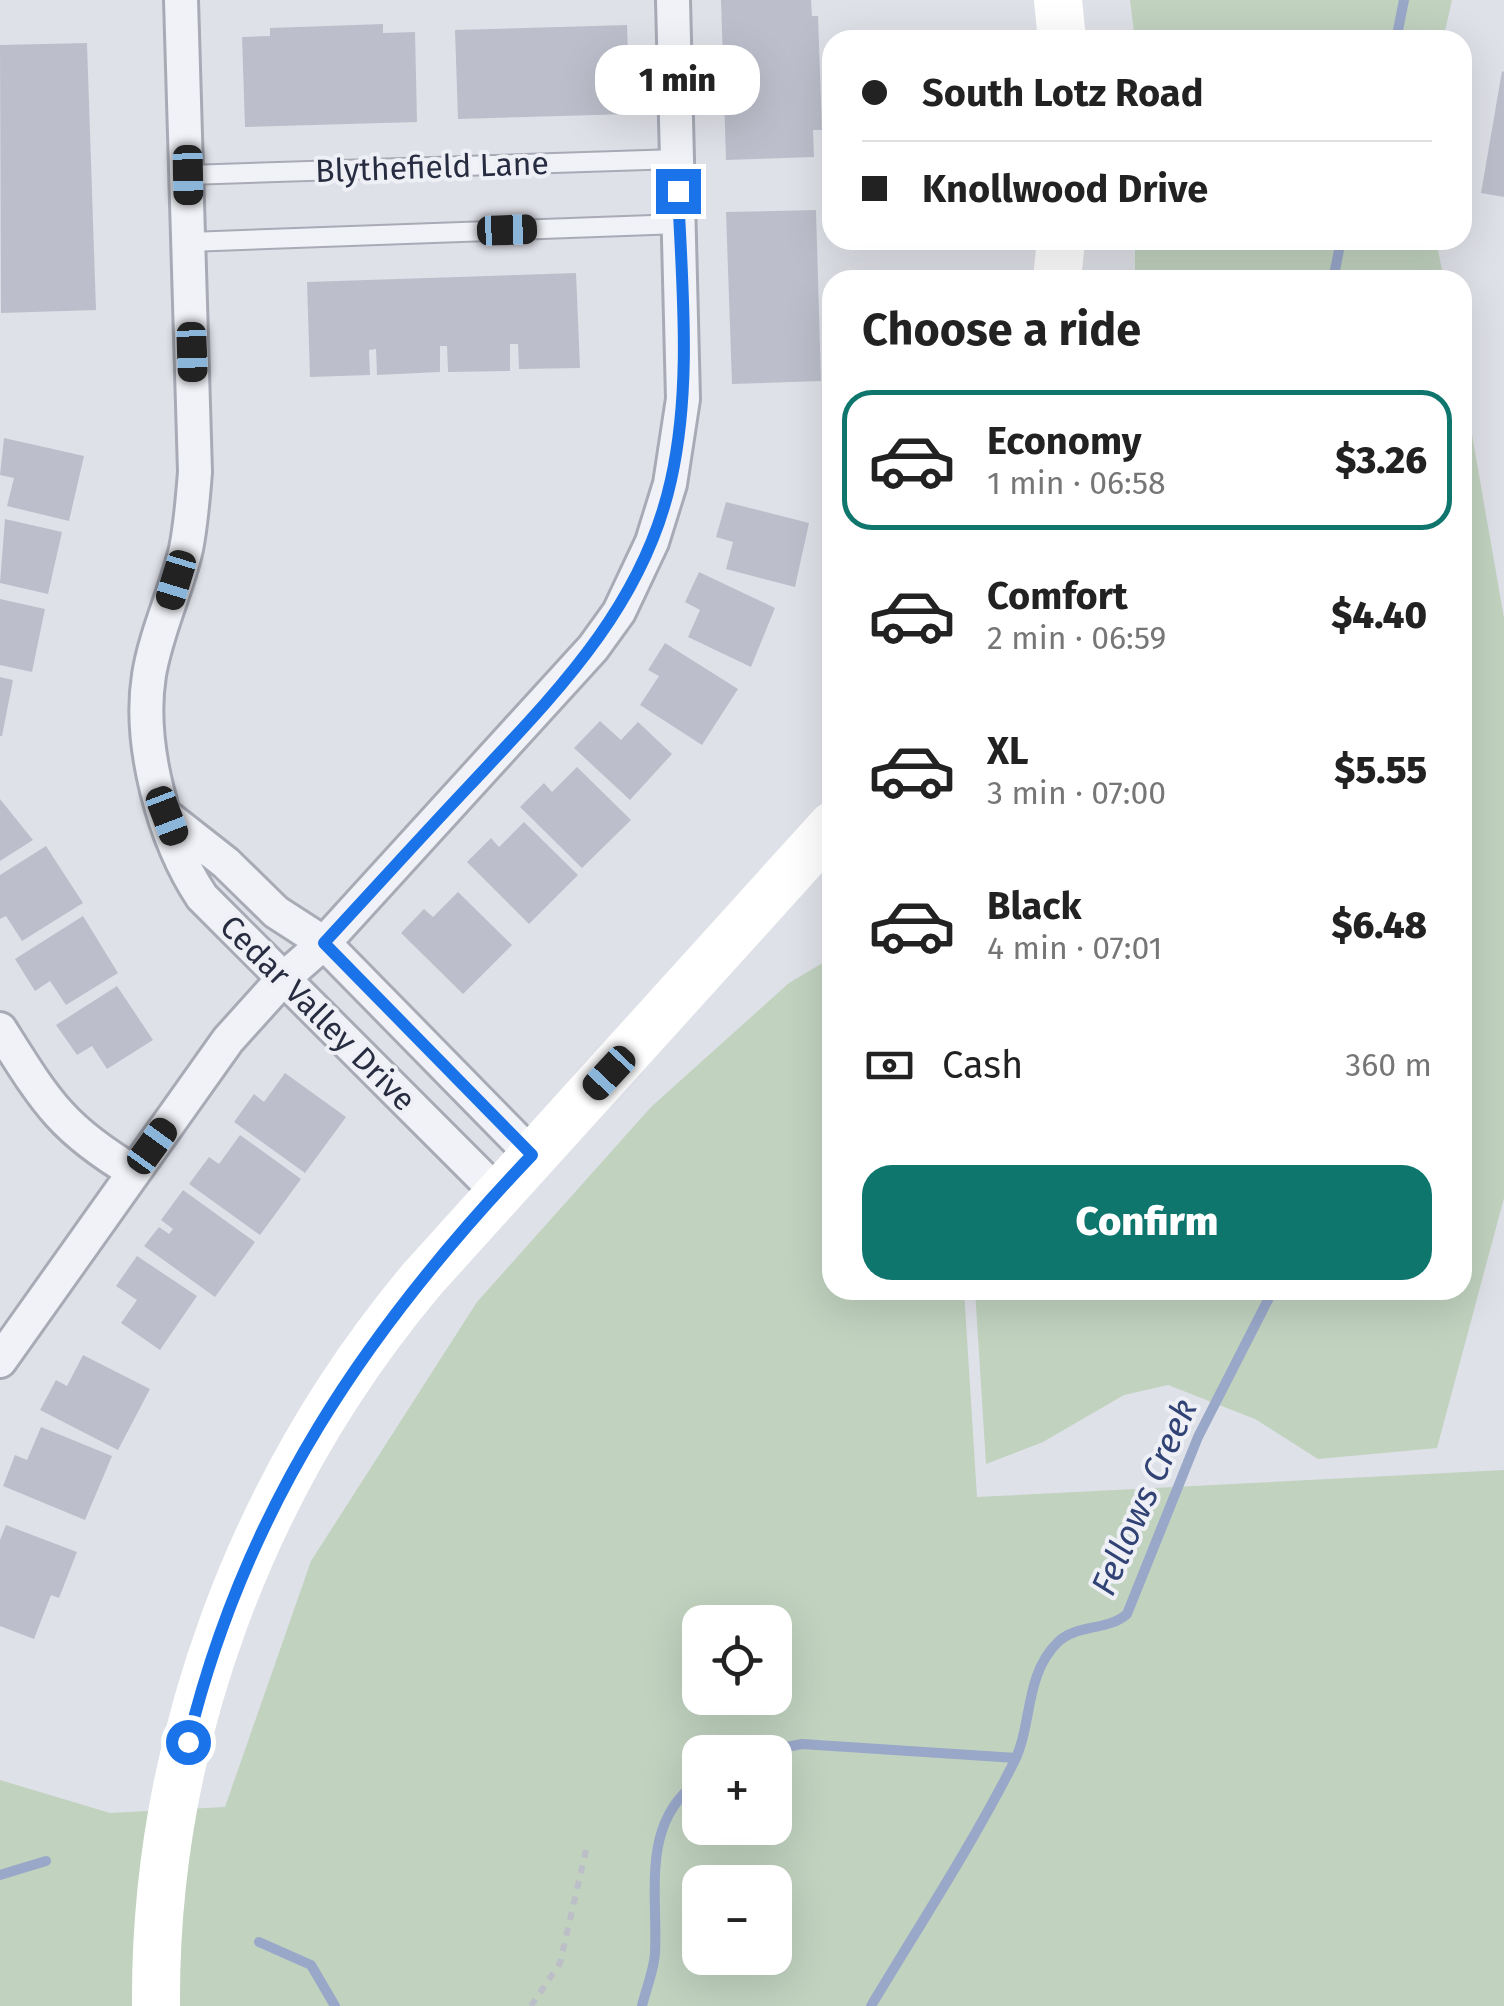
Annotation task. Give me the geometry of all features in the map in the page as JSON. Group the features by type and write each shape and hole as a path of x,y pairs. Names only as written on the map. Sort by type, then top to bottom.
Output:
{"street":[{"name":"Cedar Valley Drive","path":"181,0 195,472 186,550 149,672 147,698 155,772 167,816 202,898 497,1192"},
{"path":"0,1362 228,1040 282,979 324,943 561,687 619,612 638,578 670,484 680,422 674,0"},
{"path":"1058,0 1061,30"},
{"name":"Cedar Valley Drive","path":"167,816 226,863 276,912 324,943 532,1155"},
{"path":"156,2006 168,1836 204,1676 238,1582 266,1521 343,1384 382,1326 497,1192 736,937 822,838"},
{"path":"0,1029 51,1110 86,1144 134,1172"}],"lane":[{"name":"Blythefield Lane","path":"188,175 677,158"},
{"name":"Blythefield Lane","path":"189,242 680,224"}],"path":[{"path":"531,2006 560,1962 586,1850"}],"green space":[{"path":"1130,0 1452,0 1445,30 1134,30"},
{"path":"1135,250 1438,250 1442,270 1135,270"},
{"path":"1472,435 1504,618 1504,1198 1437,1448 1318,1459 1255,1419 1168,1385 1124,1395 1043,1442 986,1464 976,1300 1472,1300"},
{"path":"822,963 822,1300 965,1300 977,1497 1504,1470 1504,2006 0,2006 0,1780 110,1813 225,1807 311,1561 477,1302 651,1107 789,983"}],"building":[{"path":"721,0 811,0 812,16 818,16 822,130 813,130 814,157 726,160"},
{"path":"383,24 383,33 415,32 417,122 245,127 242,37 270,36 270,28"},
{"path":"627,25 630,114 458,119 455,30"},
{"path":"87,43 96,310 1,313 0,45"},
{"path":"1504,72 1504,197 1481,193"},
{"path":"816,210 821,381 732,384 726,212"},
{"path":"576,273 580,368 519,369 518,344 510,344 510,371 448,372 447,346 440,346 440,372 377,375 376,349 369,350 370,375 310,377 307,282"},
{"path":"4,438 84,456 69,521 7,506 14,478 0,475"},
{"path":"726,502 809,523 795,587 726,569 733,542 716,537"},
{"path":"5,519 62,532 48,594 0,583"},
{"path":"699,572 775,608 751,667 688,637 700,610 685,602"},
{"path":"0,599 45,609 32,672 0,665"},
{"path":"665,643 738,689 702,745 640,705 659,676 648,670"},
{"path":"0,677 13,680 2,736 0,736"},
{"path":"600,721 621,740 638,722 672,754 630,800 574,748"},
{"path":"577,767 631,820 582,868 520,807 544,783 552,792"},
{"path":"0,799 33,840 0,861"},
{"path":"524,822 578,875 529,924 467,862 491,838 499,847"},
{"path":"46,846 83,903 22,941 6,916 0,919 0,875"},
{"path":"458,892 512,945 463,994 401,933 424,909 433,917"},
{"path":"83,916 118,973 66,1005 50,981 35,991 15,959"},
{"path":"117,986 153,1040 107,1069 92,1046 77,1055 56,1025"},
{"path":"285,1073 346,1117 305,1173 234,1122 254,1094 264,1102"},
{"path":"240,1135 301,1179 260,1235 189,1184 209,1157 219,1164"},
{"path":"183,1190 255,1242 215,1297 144,1246 159,1227 169,1234 173,1229 161,1220"},
{"path":"137,1256 197,1296 160,1350 121,1323 137,1300 116,1286"},
{"path":"83,1355 150,1389 118,1450 40,1410 56,1380 67,1386"},
{"path":"41,1427 112,1456 85,1520 3,1486 15,1455 27,1460"},
{"path":"6,1525 77,1552 59,1598 51,1595 34,1639 0,1626 0,1540"}],"waterway":[{"name":"Fellows Creek","path":"1398,30 1404,0"},
{"name":"Fellows Creek","path":"1335,270 1339,250"},
{"name":"Fellows Creek","path":"871,2006 963,1855 1014,1762 1034,1684 1047,1655 1066,1636 1111,1623 1127,1614 1198,1437 1268,1300"},
{"path":"792,1746 1016,1758"},
{"path":"642,2006 654,1959 660,1837 682,1796"},
{"path":"0,1875 46,1861"},
{"path":"259,1942 311,1965 335,2006"}],"route":[{"path":"188,1742 204,1676 232,1598 258,1535 296,1464 382,1326 532,1155 324,943 561,687 619,612 638,578 670,484 680,422 684,362 678,191"}]}
